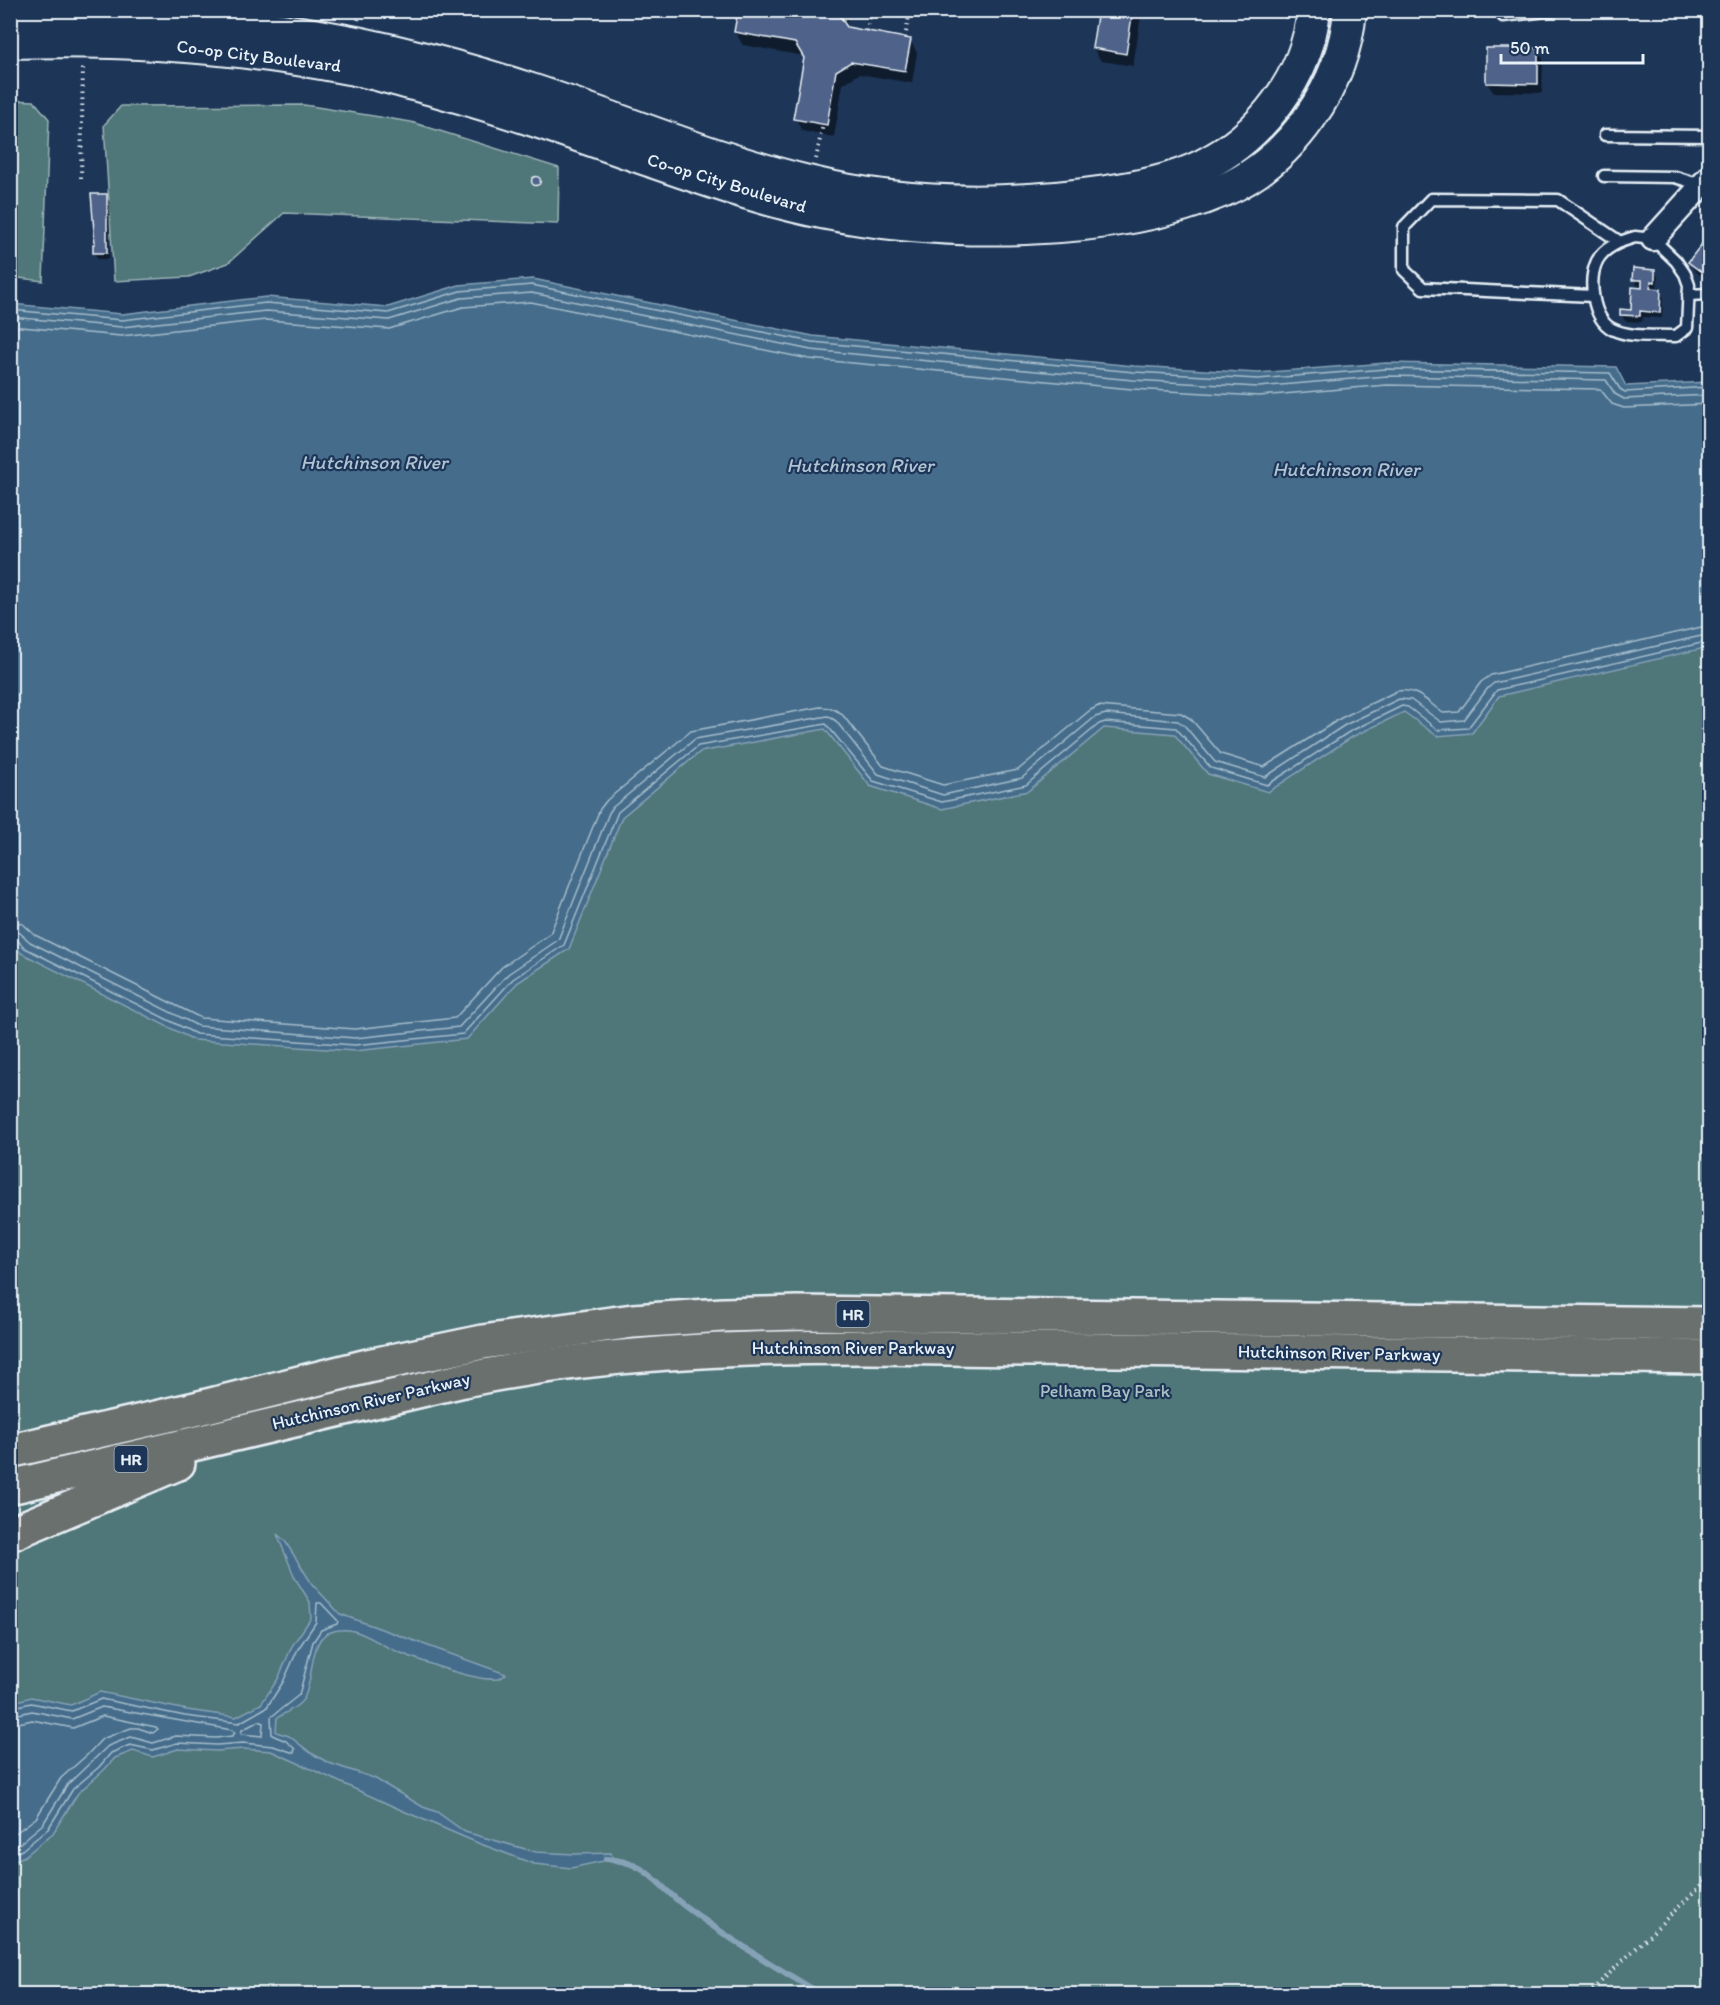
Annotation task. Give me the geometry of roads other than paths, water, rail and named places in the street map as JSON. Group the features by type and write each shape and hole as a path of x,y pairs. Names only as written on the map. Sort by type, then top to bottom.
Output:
{"highway":[{"name":"Hutchinson River Parkway","path":"10,1451 184,1412 368,1366 461,1347 588,1326 685,1317 797,1313 1710,1324"},
{"name":"Hutchinson River Parkway","path":"10,1487 411,1391 524,1369 652,1353 720,1349 866,1347 1710,1358"},
{"path":"10,1534 152,1475 250,1429"}],"main road":[{"name":"Co-op City Boulevard","path":"10,42 82,41 167,44 236,50 349,55 391,50 530,89 738,162 810,183 909,198 985,201 1066,198 1134,188 1167,180 1202,167 1243,140 1275,107 1293,79 1307,46 1314,10"},
{"name":"Co-op City Boulevard","path":"10,14 82,13 154,16 291,31 438,90 506,110 765,199 866,220 940,228 1003,228 1068,225 1155,211 1223,190 1246,178 1275,158 1299,131 1320,100 1336,68 1350,10"}],"street":[{"path":"1653,239 1706,180"}],"lane":[{"path":"1502,10 1503,16 1555,10"},
{"path":"1605,135 1710,136"},
{"path":"1604,176 1706,180"},
{"path":"1593,296 1423,288 1404,270 1404,227 1431,199 1558,200 1620,242"},
{"path":"1635,237 1653,239 1676,261 1689,285 1687,328 1676,336 1622,333 1609,328 1599,314 1593,296 1593,280 1597,261 1606,249 1635,237"},
{"path":"1688,295 1710,294"}],"water":[{"name":"Hutchinson River","path":"533,279 813,336 1134,366 1258,373 1386,363 1616,367 1626,386 1709,382 1709,647 1499,696 1472,733 1437,736 1404,712 1352,737 1268,792 1208,774 1174,734 1104,728 1028,791 942,809 870,786 825,729 700,752 622,817 569,949 517,983 467,1039 355,1051 194,1040 21,953 10,941 11,304 122,314 266,297 388,307 459,285"},
{"path":"277,1534 285,1541 312,1584 340,1614 506,1674 498,1679 488,1679 462,1674 406,1655 364,1634 338,1630 322,1637 315,1652 305,1696 297,1706 277,1718 276,1732 289,1736 329,1763 374,1778 423,1807 437,1812 465,1832 536,1852 611,1853 613,1859 571,1868 534,1864 401,1810 271,1751 178,1749 153,1757 133,1751 115,1758 78,1793 53,1833 25,1856 11,1862 11,1703 31,1697 71,1705 100,1692 187,1710 236,1717 261,1704 278,1679 292,1646 311,1618 310,1602 295,1578"}],"waterway":[{"path":"606,1859 632,1864 642,1870 702,1919 821,1994"}],"park label":[{"name":"Pelham Bay Park","path":"1105,1391"}]}
